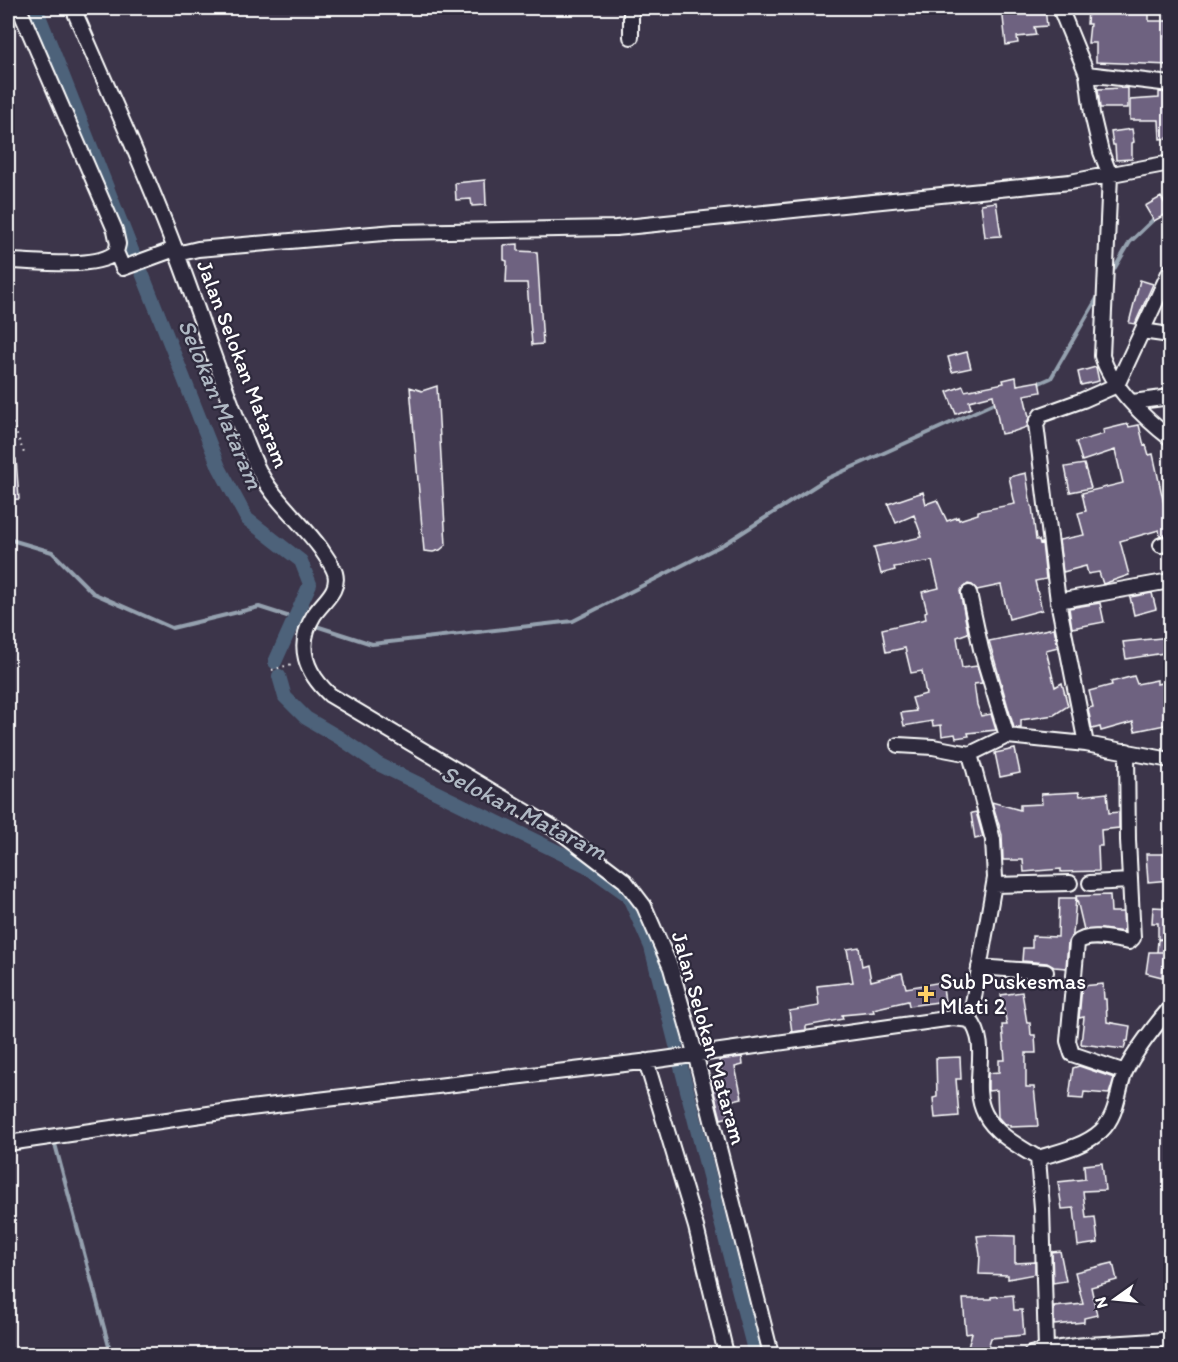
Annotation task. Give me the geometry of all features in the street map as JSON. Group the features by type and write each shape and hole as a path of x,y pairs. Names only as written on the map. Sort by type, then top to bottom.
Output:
{"street":[{"path":"19,8 115,230 118,244 116,252 123,268 158,255 198,249 395,232 616,228 1070,182 1170,163"},
{"name":"Jalan Selokan Mataram","path":"73,8 176,252 258,470 277,499 313,538 331,564 335,574 336,584 333,591 313,616 305,634 305,659 315,682 330,695 562,834 625,881 644,906 671,968 689,1054 771,1354"},
{"path":"631,8 631,37"},
{"path":"1060,8 1087,74 1092,114 1101,152 1110,175 1102,356 1107,372 1117,385 1147,421 1170,438"},
{"path":"1087,74 1170,84"},
{"path":"8,261 84,262 107,259 116,252"},
{"path":"1086,744 1058,601 1036,430 1037,420 1041,415 1117,385 1170,270"},
{"path":"1142,331 1170,335"},
{"path":"1133,402 1170,397"},
{"path":"1058,601 1170,581"},
{"path":"969,593 981,649 1007,736"},
{"path":"898,746 933,747 970,754 1007,736 1086,744 1170,760"},
{"path":"1125,1072 1072,1054 1068,1041 1077,943 1081,939 1090,937 1129,942 1134,933 1130,881 1127,751"},
{"path":"970,754 993,840 995,859 994,885 970,1020 977,1030 980,1041 978,1079 985,1115 1005,1137 1038,1158 1072,1148 1100,1132 1112,1117 1125,1072 1157,1023 1170,1008"},
{"path":"1090,883 1130,881"},
{"path":"994,885 1070,883"},
{"path":"979,967 1046,972"},
{"path":"8,1143 250,1108 648,1061 953,1018 970,1020"},
{"path":"648,1061 696,1227 726,1354"},
{"path":"1038,1158 1042,1208 1046,1350"},
{"path":"1031,1354 1095,1344 1165,1345"}],"path":[{"path":"8,412 24,453"},
{"path":"272,670 298,662"}],"building":[{"path":"1002,8 1045,8 1047,26 1034,27 1036,35 1017,37 1018,43 1006,45"},
{"path":"1088,8 1100,8 1101,14 1126,14 1127,9 1149,9 1149,21 1167,21 1170,65 1096,62 1096,43 1088,43 1090,24 1087,24"},
{"path":"1128,88 1128,108 1100,108 1098,89"},
{"path":"1159,92 1170,93 1170,138 1160,139 1159,120 1130,120 1130,100 1159,98"},
{"path":"1132,129 1134,142 1132,143 1132,159 1116,160 1111,132"},
{"path":"485,180 486,205 472,206 471,199 456,200 455,183"},
{"path":"1161,197 1170,212 1154,221 1145,206"},
{"path":"996,202 1001,236 985,237 981,204"},
{"path":"518,244 518,251 537,252 543,344 532,345 527,283 506,283 507,261 504,260 504,245"},
{"path":"1140,280 1153,284 1135,324 1129,323"},
{"path":"967,352 971,368 952,372 948,357"},
{"path":"1096,367 1099,381 1081,385 1078,372"},
{"path":"1016,377 1017,385 1039,381 1041,392 1024,395 1029,417 1027,427 1012,432 1001,434 993,395 969,401 971,408 956,414 947,392 963,386 965,391 1004,383 1003,380"},
{"path":"437,386 446,545 433,552 424,551 410,387 422,391"},
{"path":"1128,424 1129,427 1139,425 1144,446 1146,445 1149,455 1153,454 1166,513 1170,513 1170,534 1160,536 1159,530 1120,541 1129,575 1103,584 1099,572 1088,574 1086,566 1063,572 1059,540 1084,535 1078,513 1086,511 1082,493 1123,483 1115,450 1082,461 1076,442 1104,434 1103,430"},
{"path":"8,459 16,459 19,499 8,500"},
{"path":"1084,464 1091,488 1070,492 1065,467"},
{"path":"1026,473 1036,540 1042,543 1046,579 1035,581 1042,610 1009,619 1001,585 977,590 968,584 960,591 968,633 957,637 962,668 977,666 982,683 974,684 977,705 981,716 991,714 996,730 968,733 969,736 956,738 955,734 942,736 941,725 933,726 932,721 904,726 901,713 916,711 912,698 926,694 922,671 911,673 905,648 886,652 882,629 926,619 925,612 927,611 922,592 939,588 932,561 894,567 895,570 881,574 874,547 922,537 914,515 896,523 888,504 923,492 926,504 937,500 947,521 958,517 959,520 978,514 978,511 1015,504 1009,477"},
{"path":"1152,593 1156,609 1134,615 1130,597"},
{"path":"1100,603 1104,622 1072,628 1069,608"},
{"path":"1054,628 1058,647 1046,650 1055,687 1062,683 1068,706 1054,715 1021,720 1021,728 1014,728 989,641"},
{"path":"1170,637 1170,652 1126,659 1123,642"},
{"path":"1134,676 1137,684 1157,680 1157,684 1170,681 1170,698 1167,698 1170,724 1135,731 1133,722 1101,731 1100,727 1092,729 1088,708 1093,707 1089,691"},
{"path":"1015,749 1020,773 1000,777 995,753"},
{"path":"1079,792 1080,796 1107,793 1109,813 1119,812 1119,828 1101,830 1102,846 1098,846 1099,871 1061,872 1061,869 1024,872 1023,860 1003,860 1002,835 992,802 1020,810 1020,805 1042,804 1041,794"},
{"path":"976,812 983,837 975,839 971,813"},
{"path":"1146,854 1170,854 1170,880 1148,882"},
{"path":"1110,895 1111,912 1123,912 1124,932 1102,929 1084,930 1076,896"},
{"path":"1059,898 1076,898 1073,934 1068,942 1066,968 1054,967 1047,963 1022,961 1023,948 1032,948 1032,936 1058,937"},
{"path":"1153,907 1170,908 1170,952 1157,952 1158,940 1163,939 1158,939 1158,923 1152,923"},
{"path":"859,947 862,966 868,964 871,981 902,973 906,988 942,982 945,1001 909,1006 908,1001 873,1009 874,1012 842,1015 843,1019 806,1026 806,1030 792,1032 789,1011 819,1006 817,986 853,982 847,949"},
{"path":"1149,952 1164,952 1162,977 1146,973"},
{"path":"1103,984 1107,1022 1130,1026 1128,1041 1124,1049 1081,1044 1084,1017 1079,1018 1082,986"},
{"path":"1022,992 1027,1023 1030,1023 1031,1035 1035,1035 1036,1053 1026,1053 1026,1087 1034,1087 1038,1126 1010,1127 998,1117 997,1090 988,1091 988,1073 999,1072 999,1060 1005,1060 1002,1025 1007,1025 1001,995"},
{"path":"742,1057 743,1065 735,1067 742,1098 725,1102 729,1117 721,1119 710,1077 722,1074 719,1060"},
{"path":"960,1057 961,1079 956,1079 959,1116 935,1118 933,1098 937,1097 936,1058"},
{"path":"1079,1066 1114,1078 1109,1094 1084,1092 1083,1099 1069,1098 1073,1068"},
{"path":"1102,1163 1105,1190 1083,1191 1086,1218 1095,1217 1098,1243 1078,1246 1074,1208 1062,1209 1058,1182 1085,1179 1084,1165"},
{"path":"977,1236 1015,1236 1015,1263 1035,1262 1035,1274 1008,1279 1008,1275 979,1274 980,1255"},
{"path":"1060,1251 1066,1281 1053,1283 1052,1252"},
{"path":"1113,1263 1117,1280 1091,1287 1097,1315 1084,1318 1084,1322 1054,1325 1054,1307 1083,1304 1075,1272"},
{"path":"1013,1295 1014,1310 1022,1310 1024,1335 991,1338 986,1354 966,1354 972,1333 966,1334 963,1299 991,1299 991,1297"}],"waterway":[{"name":"Selokan Mataram","path":"36,8 133,253"},
{"path":"1164,208 1170,202"},
{"path":"1110,276 1130,242 1157,216"},
{"name":"Selokan Mataram","path":"142,273 219,467 247,519 301,561 310,584 275,662"},
{"path":"1035,385 1051,378 1099,295"},
{"path":"316,626 372,644 573,621 726,543 826,479 999,401"},
{"path":"8,539 52,552 93,593 172,628 259,607 287,616"},
{"name":"Selokan Mataram","path":"279,676 285,697 306,718 378,764 587,866 628,895 651,947 676,1045"},
{"name":"Selokan Mataram","path":"681,1067 755,1354"},
{"path":"55,1144 111,1354"}],"place":[{"name":"Sub Puskesmas Mlati 2","path":"926,994"}]}
